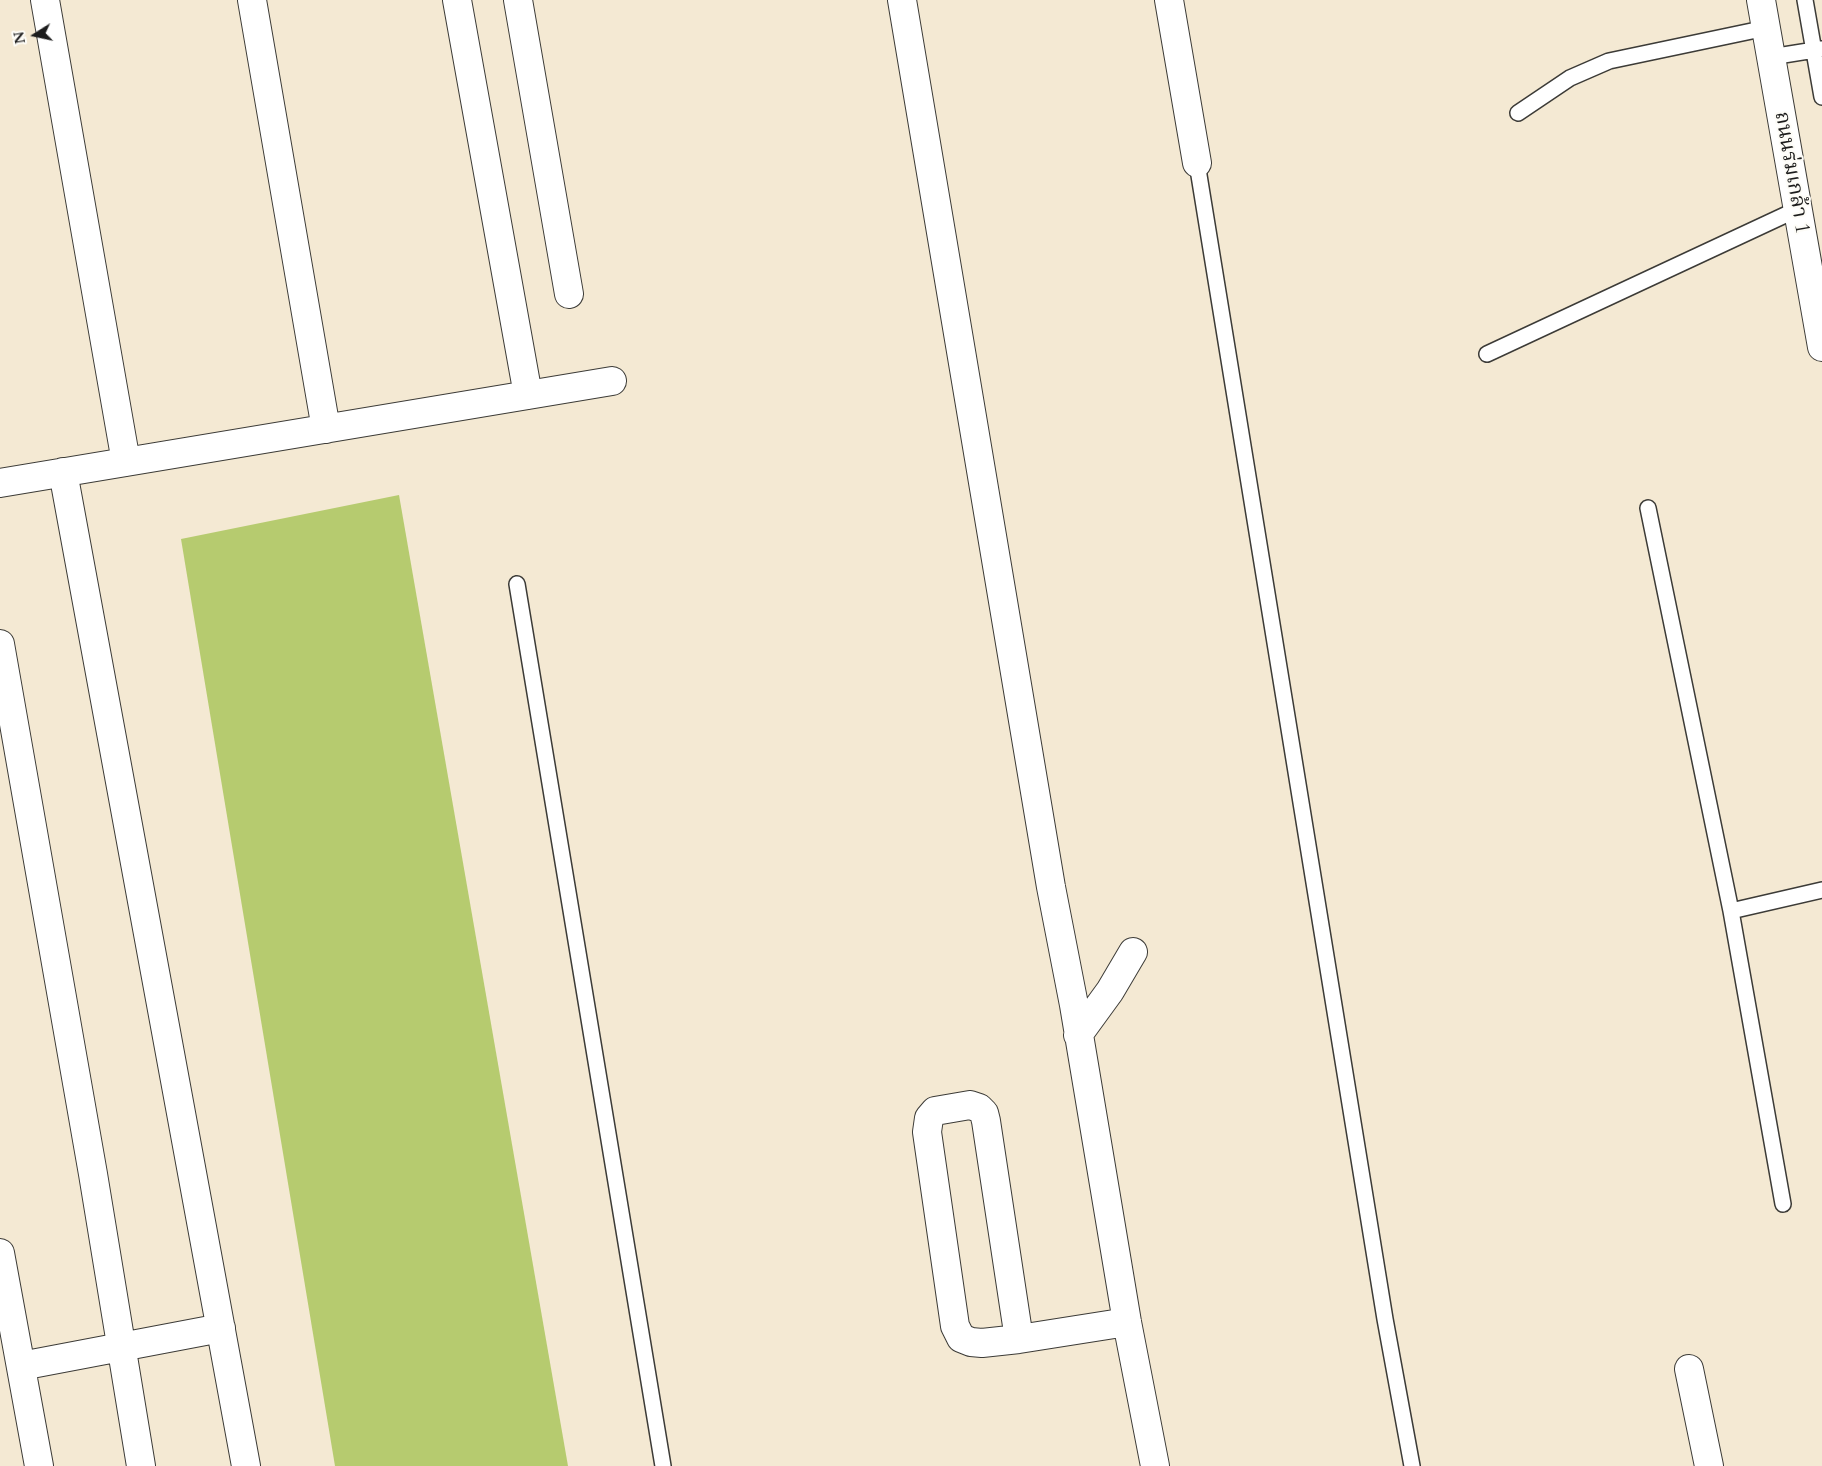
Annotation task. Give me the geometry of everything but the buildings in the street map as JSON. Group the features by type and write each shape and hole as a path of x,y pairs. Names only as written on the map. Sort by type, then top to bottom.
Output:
{"street":[{"path":"45,0 126,462"},
{"path":"252,0 326,428"},
{"path":"457,0 528,396"},
{"path":"518,0 569,294"},
{"path":"902,0 1051,887 1127,1322 1155,1466"},
{"path":"1169,0 1197,163"},
{"name":"ถนนร่มเกล้า 1","path":"1761,0 1822,347"},
{"path":"0,483 612,381"},
{"path":"63,472 246,1466"},
{"path":"0,644 92,1164 141,1466"},
{"path":"1078,1035 1110,991 1133,952"},
{"path":"1019,1339 984,1113 979,1108 970,1105 935,1112 929,1118 927,1132 955,1326 961,1338 971,1342 982,1343 1019,1339 1127,1322"},
{"path":"0,1253 39,1466"},
{"path":"21,1366 220,1328"},
{"path":"1689,1369 1709,1466"}],"lane":[{"path":"1805,0 1818,49 1822,97"},
{"path":"1518,113 1570,78 1609,61 1766,28"},
{"path":"1771,57 1818,49"},
{"path":"1197,163 1385,1319 1412,1466"},
{"path":"1487,354 1798,209"},
{"path":"1648,508 1731,911 1783,1204"},
{"path":"517,584 663,1466"},
{"path":"1731,911 1822,890"}],"green space":[{"path":"399,495 568,1466 335,1466 181,539"}]}
